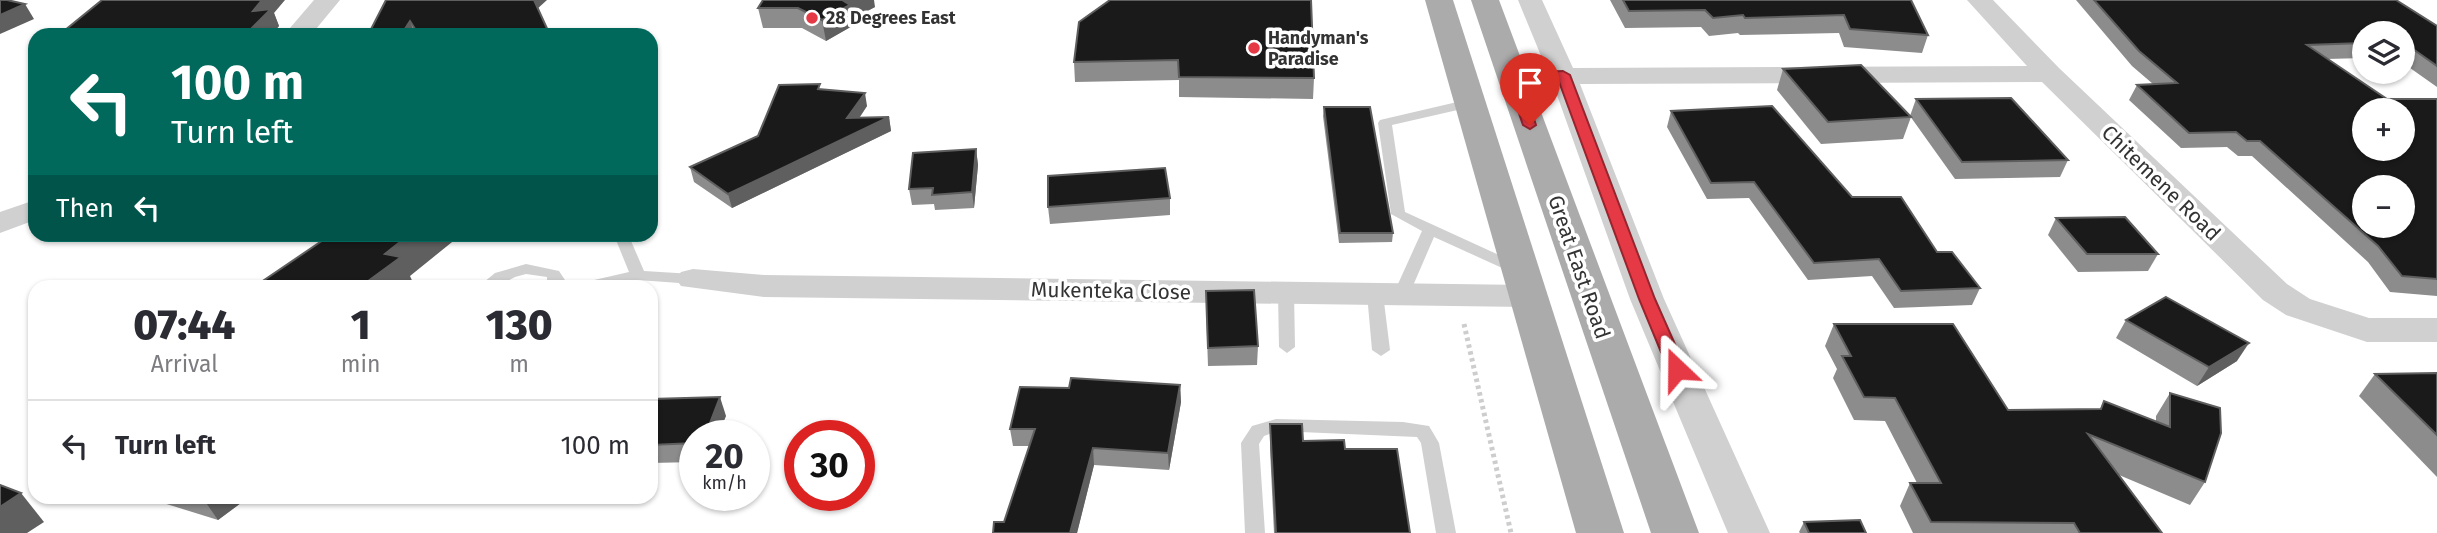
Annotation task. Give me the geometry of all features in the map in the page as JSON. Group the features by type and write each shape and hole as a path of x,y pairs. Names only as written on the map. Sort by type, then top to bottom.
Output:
{"main road":[{"path":"1439,0 1600,533"},
{"name":"Great East Road","path":"1485,0 1675,533"}],"street":[{"path":"303,28 328,0"},
{"path":"1530,0 1563,75 1647,299 1749,533"},
{"name":"Chitemene Road","path":"1979,0 2049,74 2275,292 2298,307 2367,330 2437,330"},
{"path":"1513,76 2049,74"},
{"path":"0,223 28,212"},
{"name":"Mukenteka Close","path":"693,279 764,286 1388,295 1458,295 1524,283"}],"lane":[{"path":"1470,103 1385,123 1398,214 1430,229 1524,283"},
{"path":"1381,350 1388,295 1430,229"},
{"path":"622,242 638,275"},
{"path":"497,280 507,274 534,269 553,274 557,280"},
{"path":"617,280 638,275 693,279"},
{"path":"1286,293 1287,347"},
{"path":"1255,533 1250,443 1258,430 1276,425 1403,428 1423,431 1430,443 1446,533"}],"path":[{"path":"1458,295 1511,533"}],"building":[{"path":"0,0 7,0 25,4 0,15"},
{"path":"102,0 262,0 253,11 271,9 252,28 68,28"},
{"path":"386,0 534,0 547,28 414,28 410,21 406,28 372,28"},
{"path":"763,0 846,0 844,1 850,5 822,20 798,8 758,8"},
{"path":"1110,0 1311,0 1314,78 1179,77 1178,60 1074,62 1079,22"},
{"path":"1623,0 1911,0 1928,35 1850,29 1844,15 1745,18 1743,15 1713,18 1705,10 1629,11"},
{"path":"2094,0 2396,0 2437,26 2437,66 2415,50 2415,21 2352,21 2352,43 2307,45 2352,75 2352,84 2365,84 2386,98 2352,98 2352,161 2415,161 2415,99 2437,99 2437,279 2402,276 2369,238 2415,238 2415,175 2352,175 2352,223 2260,141 2247,141 2236,132 2189,133 2137,85 2177,83 2139,51"},
{"path":"1861,65 1911,117 1828,122 1783,69"},
{"path":"820,84 818,89 865,93 847,118 889,117 728,194 690,167 758,136 779,85"},
{"path":"2011,98 2068,160 1962,162 1916,99"},
{"path":"1772,106 1852,197 1901,197 1937,252 1952,252 1980,288 1901,291 1879,259 1814,263 1754,182 1711,183 1671,111"},
{"path":"1324,107 1370,107 1393,233 1340,233"},
{"path":"976,149 972,192 932,195 933,188 909,189 913,153"},
{"path":"1165,168 1170,198 1048,207 1048,176"},
{"path":"2125,217 2158,254 2087,254 2056,218"},
{"path":"320,242 400,242 385,254 401,257 370,280 264,280"},
{"path":"1254,290 1258,346 1208,348 1206,291"},
{"path":"2166,297 2249,343 2209,367 2126,320"},
{"path":"1834,324 1953,324 2008,410 2101,409 2104,401 2170,427 2170,393 2220,408 2221,433 2205,482 2088,434 2162,533 2080,533 2074,523 1931,522 1910,483 1941,483 1895,398 1864,397 1842,356 1851,356"},
{"path":"2437,373 2437,435 2375,374"},
{"path":"1071,378 1180,385 1168,453 1093,448 1070,533 993,533 994,522 1004,522 1035,429 1010,429 1020,387 1069,388"},
{"path":"720,397 711,420 679,420 679,444 658,445 658,399"},
{"path":"1270,424 1302,424 1303,441 1344,440 1345,449 1397,449 1410,533 1276,533"},
{"path":"0,485 21,493 0,507"},
{"path":"1860,520 1866,533 1809,533 1804,522"}],"place":[{"name":"28 Degrees East","path":"812,18"},
{"name":"Handyman's Paradise","path":"1254,48"}],"route":[{"path":"1530,125 1513,76 1563,75 1647,299 1677,369"}]}
